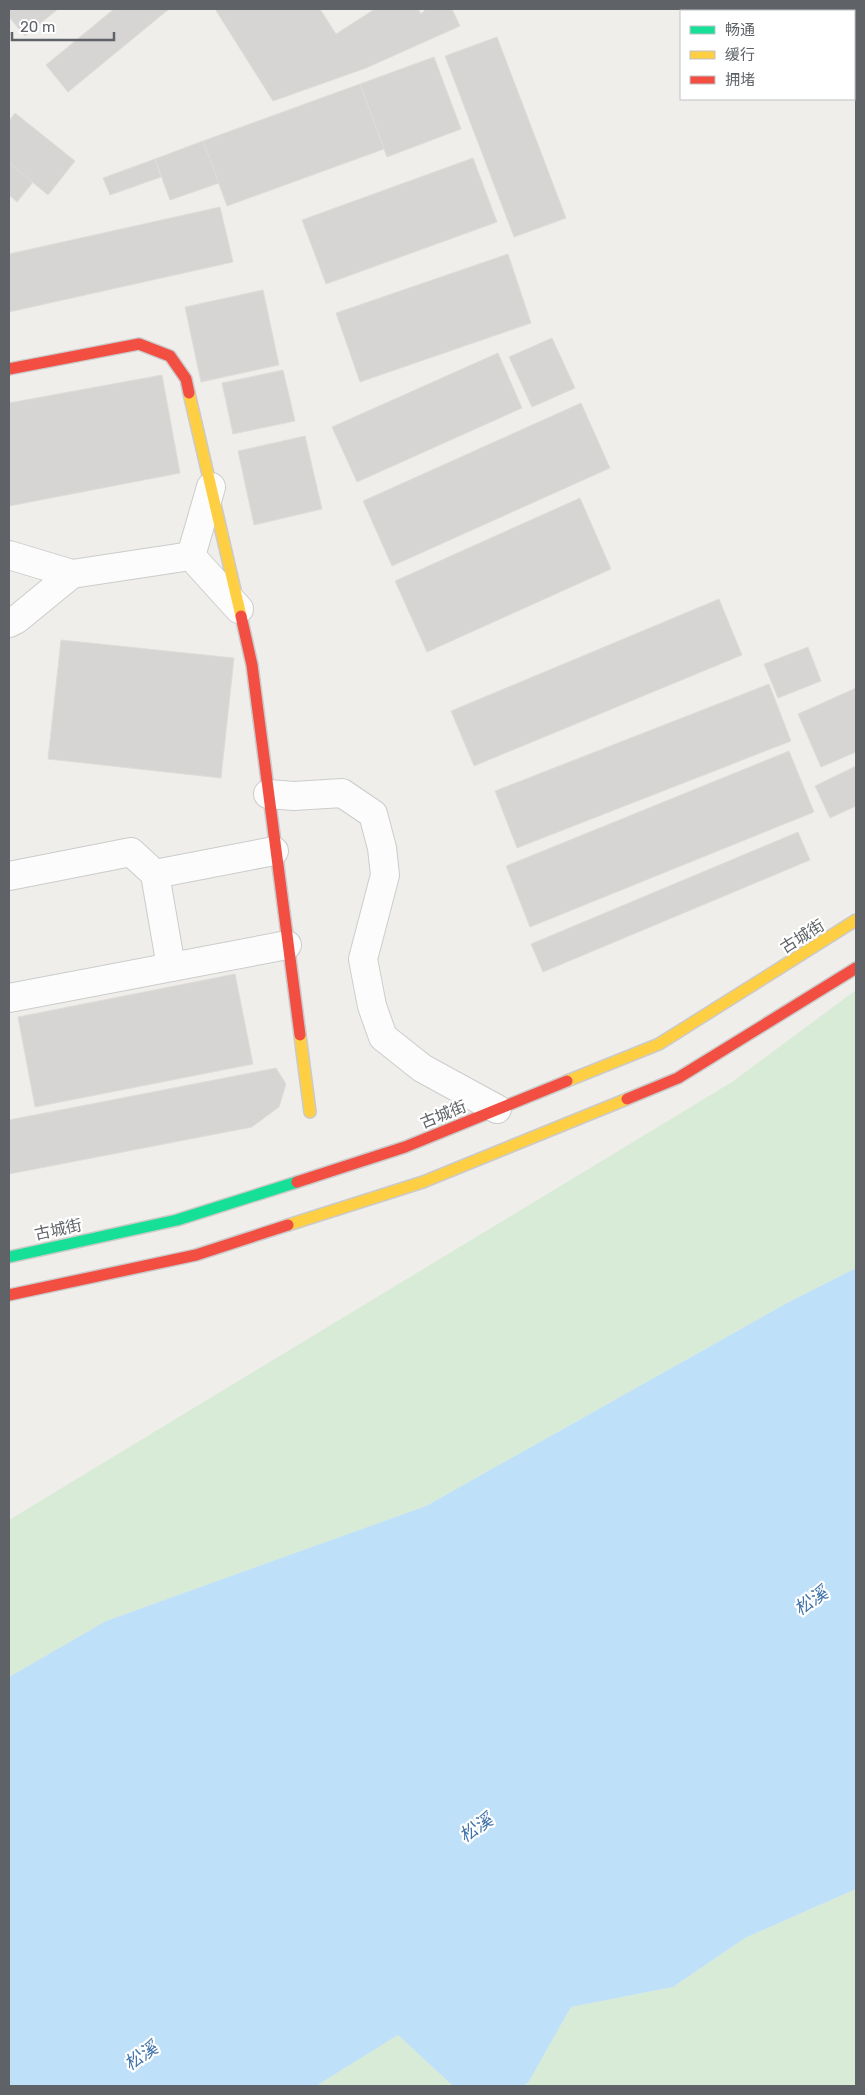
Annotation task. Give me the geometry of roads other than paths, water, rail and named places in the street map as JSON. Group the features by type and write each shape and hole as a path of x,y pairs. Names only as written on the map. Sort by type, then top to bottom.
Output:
{"main road":[{"path":"9,369 139,344 170,356 186,379 252,665 274,851 310,1112"},
{"name":"古城街","path":"9,1256 177,1220 405,1147 659,1044 856,920"},
{"path":"9,1295 196,1255 423,1182 678,1078 856,968"}],"street":[{"path":"191,556 211,487"},
{"path":"9,555 72,574 191,556"},
{"path":"191,556 239,609"},
{"path":"9,623 17,619 72,574"},
{"path":"268,794 294,796 342,792 373,814 382,848 385,875 363,959 372,1006 383,1037 422,1068 497,1109"},
{"path":"155,874 274,851"},
{"path":"9,876 131,852 155,874 171,967"},
{"path":"9,998 287,945"}],"water":[{"name":"松溪","path":"856,1268 856,1889 745,1938 673,1987 571,2007 528,2083 523,2086 453,2086 398,2035 316,2086 9,2086 9,1677 106,1621 426,1506 787,1303"}]}
